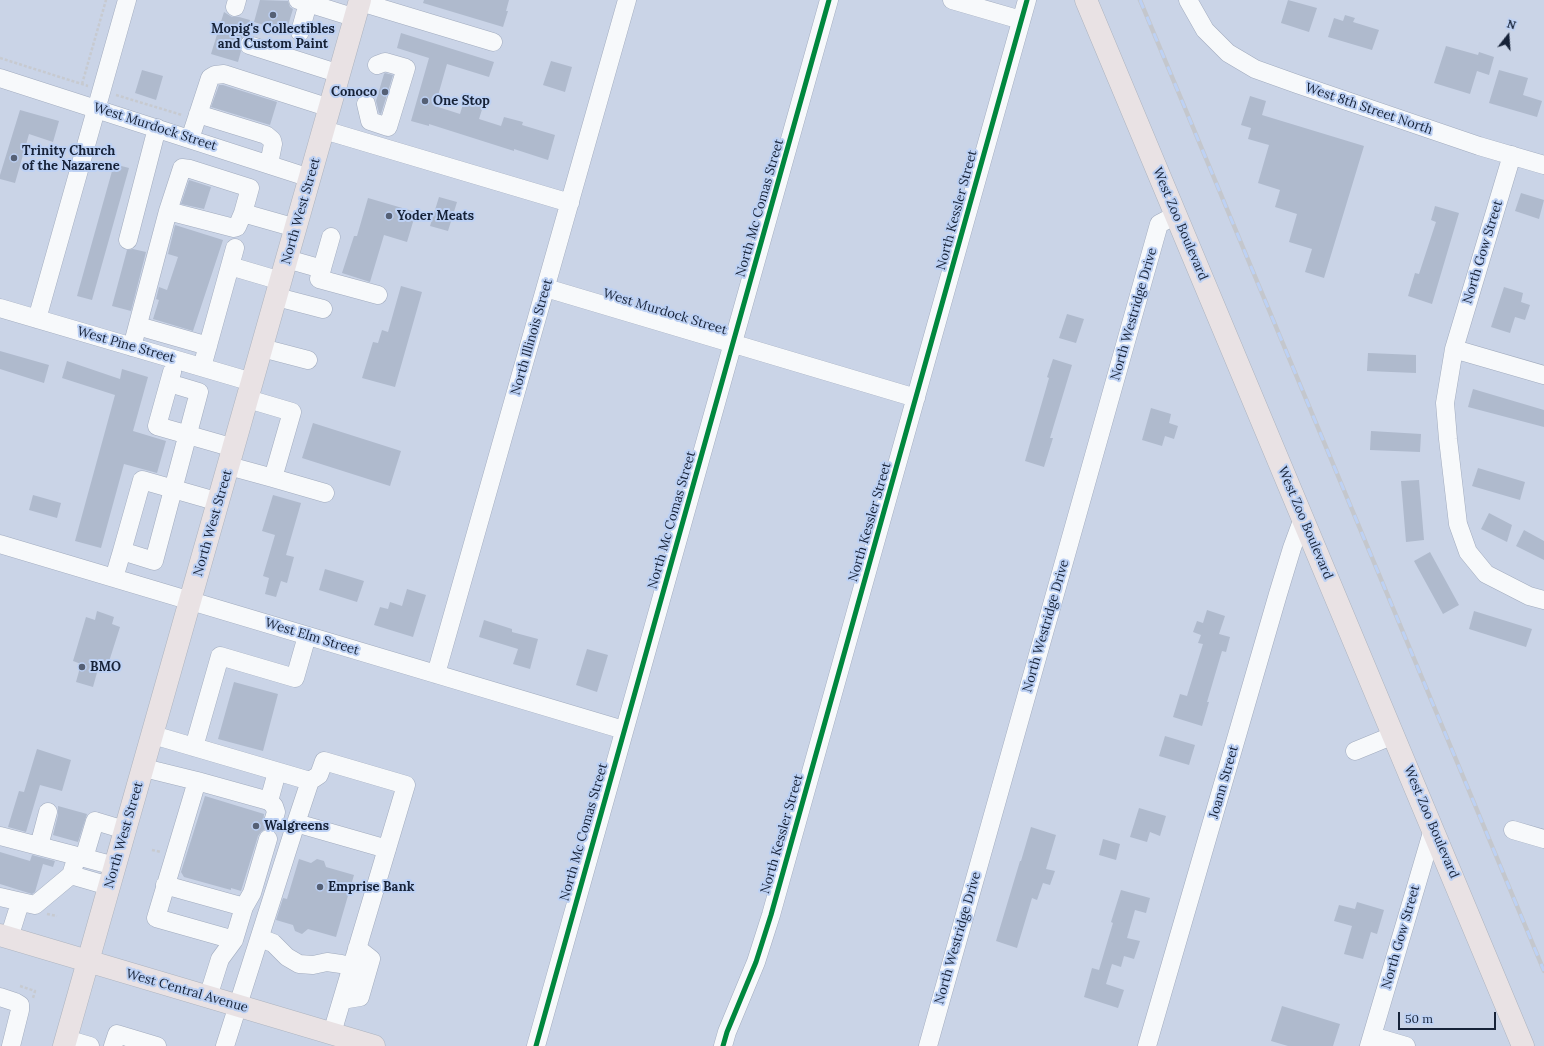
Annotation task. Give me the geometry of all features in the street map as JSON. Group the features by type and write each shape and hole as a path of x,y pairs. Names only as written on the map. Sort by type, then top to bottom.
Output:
{"main road":[{"name":"West Zoo Boulevard","path":"1086,0 1523,1046"},
{"name":"North West Street","path":"65,1042 89,962 125,830 144,768 359,7"},
{"name":"West Central Avenue","path":"4,936 332,1033 366,1045"}],"street":[{"path":"37,318 127,0"},
{"name":"North Illinois Street","path":"436,674 627,0"},
{"name":"North Mc Comas Street","path":"536,1046 830,0"},
{"path":"952,0 1021,20"},
{"name":"North Kessler Street","path":"723,1046 727,1032 756,962 770,915 1027,0"},
{"name":"West 8th Street North","path":"1188,0 1205,30 1228,53 1256,69 1296,84 1512,156 1544,165"},
{"path":"300,32 303,2 359,7 493,42"},
{"path":"249,45 340,74"},
{"path":"366,104 370,121 388,127 406,68 385,62 377,65"},
{"path":"190,169 197,117 210,78 215,75 224,74 330,108"},
{"name":"West Murdock Street","path":"0,78 310,178"},
{"path":"197,117 266,135 272,140 273,144 269,164"},
{"path":"128,240 157,128"},
{"path":"324,130 570,203"},
{"name":"North Gow Street","path":"1512,156 1454,348 1445,403 1450,469 1458,524 1468,552 1486,574 1529,596 1544,600"},
{"path":"132,347 169,209 182,168 190,169 250,188 243,213 237,227 234,228 219,225 208,218 169,209"},
{"path":"243,213 296,228"},
{"name":"North Westridge Drive","path":"928,1046 1160,224 1176,216"},
{"path":"331,237 319,278 378,295"},
{"path":"202,367 235,248"},
{"path":"287,259 322,269"},
{"path":"230,266 323,310"},
{"name":"West Murdock Street","path":"546,288 916,398"},
{"name":"West Pine Street","path":"0,308 202,367 292,412 273,478"},
{"path":"138,326 208,346"},
{"path":"262,348 308,360"},
{"path":"1454,348 1544,375"},
{"path":"176,360 157,426 188,435 273,478 324,493"},
{"path":"122,551 154,561 199,392 169,383"},
{"path":"114,578 142,480 219,502"},
{"name":"Joann Street","path":"1146,1046 1278,594 1303,518"},
{"name":"West Elm Street","path":"0,544 624,730"},
{"path":"194,747 220,656 295,678 307,636"},
{"path":"153,735 310,781"},
{"path":"1355,751 1394,735"},
{"path":"225,1046 310,781 319,775 324,760 406,785 332,1033"},
{"path":"144,768 269,801 274,806 276,812 252,893 244,907 234,940 220,959 208,997"},
{"path":"269,801 277,772"},
{"path":"196,781 156,918 234,940"},
{"path":"39,846 48,812"},
{"path":"0,897 20,903 35,905 72,875 95,821 125,830"},
{"path":"296,823 387,850"},
{"name":"North Gow Street","path":"1370,1041 1433,828"},
{"path":"1513,830 1544,839"},
{"path":"0,836 80,857 112,876"},
{"path":"72,875 112,876"},
{"path":"165,885 244,907"},
{"path":"4,936 20,903"},
{"path":"260,938 273,943 288,957 299,964 313,966 327,962 352,967"},
{"path":"342,1000 360,997 371,959 357,948"},
{"path":"0,997 20,1005 11,1046"},
{"path":"0,1008 19,1014"},
{"path":"113,1046 117,1034 157,1046"},
{"path":"1370,1041 1406,1046"},
{"path":"65,1042 90,1046"}],"path":[{"path":"82,84 106,0"},
{"path":"0,58 102,90 197,117"}],"building":[{"path":"260,0 288,1 290,7 293,9 286,32 254,22"},
{"path":"424,0 509,0 506,11 508,11 503,27 423,3"},
{"path":"1288,0 1317,8 1309,32 1281,23"},
{"path":"224,12 232,17 250,20 246,35 239,42 241,51 238,62 211,54"},
{"path":"1345,15 1355,18 1353,22 1379,30 1372,50 1328,37 1334,18 1343,21"},
{"path":"401,33 494,62 489,77 447,64 435,106 460,114 466,94 485,100 479,119 501,126 504,117 523,122 522,125 555,135 548,160 514,149 514,151 429,124 429,126 411,121 429,58 397,48"},
{"path":"1446,46 1478,55 1479,52 1494,57 1489,75 1477,71 1470,94 1434,83"},
{"path":"551,61 572,67 565,92 543,85"},
{"path":"142,70 163,76 156,100 135,93"},
{"path":"1499,70 1528,78 1523,95 1542,101 1537,117 1489,103"},
{"path":"385,73 393,75 381,114 379,113 376,101"},
{"path":"219,85 277,102 270,125 211,107"},
{"path":"1250,96 1266,101 1262,115 1364,146 1324,278 1305,272 1312,249 1289,242 1297,214 1275,207 1280,190 1258,183 1269,145 1248,139 1251,128 1241,125"},
{"name":"Trinity Church of the Nazarene","path":"20,110 59,121 53,142 29,134 15,183 0,179 0,175"},
{"path":"114,164 129,168 92,300 77,296"},
{"path":"189,180 211,187 204,209 181,204"},
{"path":"1521,193 1544,200 1539,219 1515,211"},
{"path":"439,197 457,202 448,231 430,226"},
{"path":"368,198 416,212 407,242 384,235 370,282 342,273 354,236 357,236"},
{"path":"1435,206 1459,213 1432,304 1408,296 1415,273 1419,274 1436,222 1431,220"},
{"path":"175,225 223,240 193,331 153,319 159,300 156,299 159,287 167,290 178,257 168,254"},
{"path":"133,249 146,252 131,311 112,306 127,250"},
{"path":"401,286 422,292 395,387 362,378 373,342 378,343 382,330 388,332"},
{"path":"1504,287 1523,293 1521,302 1530,305 1525,320 1515,317 1510,333 1491,327"},
{"path":"1067,314 1084,319 1076,343 1059,338"},
{"path":"0,351 49,365 44,383 0,369"},
{"path":"1368,353 1416,355 1416,373 1367,371"},
{"path":"1053,359 1072,365 1050,438 1053,438 1044,467 1025,461"},
{"path":"67,361 120,379 122,369 148,377 133,431 166,441 157,473 124,464 101,548 75,541 115,395 62,378"},
{"path":"1473,389 1544,410 1544,427 1468,407"},
{"path":"1151,408 1171,414 1169,423 1178,426 1174,439 1165,436 1162,446 1142,440"},
{"path":"313,423 401,451 390,486 302,458"},
{"path":"1371,431 1421,434 1420,452 1370,450"},
{"path":"1478,468 1525,482 1520,500 1472,486"},
{"path":"1419,480 1424,540 1406,542 1401,481"},
{"path":"33,495 61,503 57,518 29,510"},
{"path":"273,495 301,503 286,555 294,557 287,583 281,581 276,597 265,594 269,578 263,576 275,535 262,531"},
{"path":"1489,513 1512,525 1507,542 1481,529"},
{"path":"1524,530 1544,541 1544,560 1516,546"},
{"path":"1430,552 1459,605 1443,614 1414,561"},
{"path":"325,569 364,581 357,602 319,590"},
{"path":"407,589 426,595 413,637 374,625 380,607 388,609 390,602 402,606"},
{"path":"1207,610 1225,616 1219,634 1230,637 1226,652 1222,651 1207,702 1209,702 1202,726 1173,717 1180,694 1187,696 1203,644 1198,643 1201,635 1193,632 1197,621 1203,623"},
{"path":"97,611 114,617 112,624 120,627 106,671 98,669 93,687 76,682 81,664 73,661 86,617 95,620"},
{"path":"1474,611 1532,629 1526,647 1469,629"},
{"path":"484,620 512,629 512,632 538,639 530,669 513,664 518,649 479,637"},
{"path":"587,649 608,655 597,692 576,685"},
{"path":"234,682 278,694 263,751 218,739"},
{"path":"1165,736 1195,745 1189,765 1159,756"},
{"path":"37,749 71,760 62,791 40,785 26,832 8,827 19,791 24,792"},
{"name":"Walgreens","path":"205,796 264,814 263,824 265,829 258,836 241,891 231,888 231,890 184,877 181,872"},
{"path":"58,806 87,814 78,842 53,835 58,815"},
{"path":"1139,808 1166,816 1160,836 1150,832 1147,842 1130,837"},
{"path":"1031,827 1056,835 1046,869 1055,871 1050,885 1043,883 1037,900 1032,898 1017,948 996,941"},
{"path":"1103,839 1120,844 1116,860 1099,855"},
{"path":"0,852 30,861 32,855 55,861 53,867 43,864 35,892 32,894 0,884"},
{"name":"Emprise Bank","path":"299,859 311,863 317,859 324,861 326,867 354,875 336,937 308,929 302,934 295,931 293,925 276,920 283,898 287,899"},
{"path":"1121,890 1150,898 1146,913 1135,910 1127,938 1140,941 1134,959 1124,956 1121,967 1112,964 1106,984 1124,990 1118,1008 1084,997 1092,968 1099,970"},
{"path":"1357,902 1384,910 1377,934 1371,932 1363,959 1344,954 1352,926 1334,921 1339,905 1355,909"},
{"path":"1282,1006 1340,1024 1333,1046 1288,1046 1271,1041"}],"railway":[{"path":"1140,0 1544,971"}],"cycle path":[{"path":"536,1046 829,0"},
{"path":"723,1046 727,1032 756,962 771,915 1027,0"}],"place":[{"name":"Mopig's Collectibles and Custom Paint","path":"273,15"},
{"name":"Conoco","path":"385,92"},
{"name":"One Stop","path":"425,101"},
{"name":"Trinity Church of the Nazarene","path":"14,158"},
{"name":"Yoder Meats","path":"389,216"},
{"name":"BMO","path":"82,667"},
{"name":"Walgreens","path":"256,826"},
{"name":"Emprise Bank","path":"320,887"}]}
